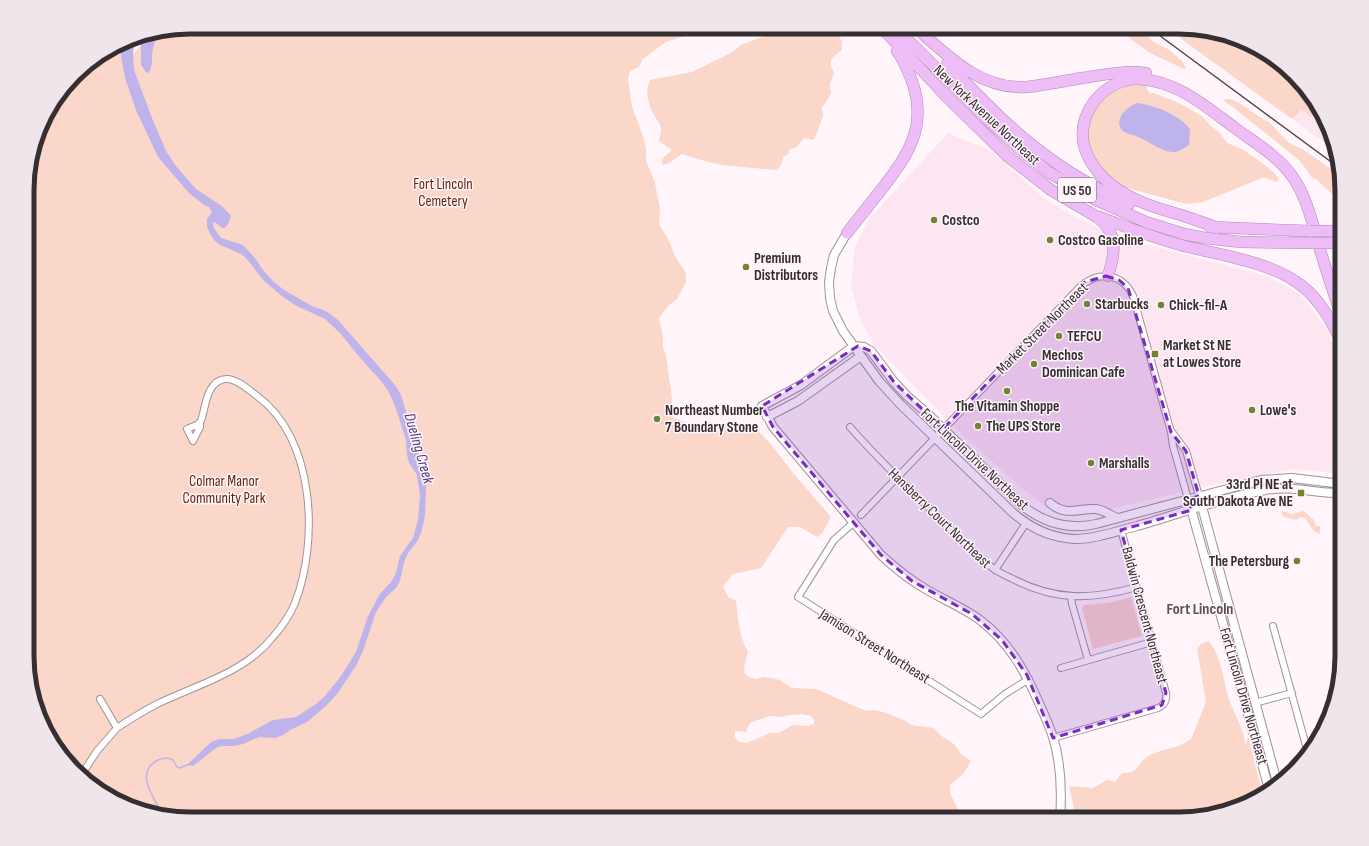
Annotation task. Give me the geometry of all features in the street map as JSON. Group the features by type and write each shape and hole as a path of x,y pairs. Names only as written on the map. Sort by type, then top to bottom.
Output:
{"highway":[{"path":"847,233 902,163 912,143 917,124 916,98 910,77 901,57 885,34"},
{"path":"887,34 944,94 1007,156 1051,190 1089,212 1105,224 1113,238 1114,249 1108,276"},
{"name":"New York Avenue Northeast","path":"902,34 1018,148 1050,173 1096,200 1146,222 1189,235 1241,242 1335,243"},
{"name":"New York Avenue Northeast","path":"918,34 1011,126 1038,150 1066,170 1105,193 1144,210 1181,221 1218,228 1335,231"},
{"path":"922,34 967,71 980,78 999,85 1013,87 1031,86 1127,72 1149,73 1165,77 1180,82 1194,90 1279,152 1301,175 1314,202 1335,274"},
{"path":"1218,228 1136,200 1116,189 1100,173 1087,154 1083,136 1084,123 1087,113 1092,103 1100,95 1113,85 1132,80 1153,81 1171,86 1194,98 1282,164 1296,180 1306,201 1335,295"},
{"path":"1089,212 1156,238 1274,269 1302,285 1335,321"},
{"path":"1320,305 1335,331"}],"street":[{"name":"Fort Lincoln Drive Northeast","path":"847,233 837,249 832,262 829,289 831,304 843,331 879,381 892,396 1007,508 1026,523 1048,534 1074,539 1092,537 1121,530 1202,507"},
{"name":"Market Street Northeast","path":"861,515 1080,287 1092,278 1101,276 1116,278 1124,283 1133,296 1188,499"},
{"name":"Fort Lincoln Drive Northeast","path":"854,346 864,347 871,351 903,391 1024,507 1040,518 1058,524 1077,526 1090,525 1199,496 1222,586 1276,778"},
{"path":"854,346 801,385 762,406 774,427 872,546 898,570 921,587 964,609 989,628 1013,653 1029,679 1053,738 1060,778 1060,812"},
{"path":"767,417 798,401 861,356"},
{"path":"84,770 97,752 117,728 142,712 230,671 250,659 272,639 295,603 307,555 307,494 300,461 284,425 265,401 235,381 228,379 220,380 213,384 209,391 200,422"},
{"name":"Hansberry Court Northeast","path":"850,427 874,455 971,549 996,570 1028,587 1048,593 1071,596 1102,595 1137,587"},
{"name":"Market Street Northeast","path":"1171,432 1186,451 1199,496"},
{"path":"1199,496 1269,479 1292,478 1335,483"},
{"path":"1202,507 1271,489 1289,488 1335,493"},
{"name":"Fort Lincoln Drive Northeast","path":"1188,499 1269,784"},
{"path":"1050,503 1056,508 1064,511 1098,510 1117,518"},
{"name":"Jamison Street Northeast","path":"853,523 834,540 798,597 982,714 1005,694 1029,679"},
{"path":"996,570 1026,523"},
{"name":"Baldwin Crescent Northeast","path":"1053,738 1156,708 1166,701 1166,692 1121,530"},
{"path":"1214,588 1222,586"},
{"path":"1071,596 1088,660"},
{"path":"1273,626 1306,747"},
{"path":"1061,668 1152,642"},
{"path":"1255,703 1292,693"},
{"path":"100,699 117,728"}],"highlighted area":[{"path":"1106,276 1119,280 1128,288 1171,432 1186,451 1199,496 1188,499 1192,510 1121,530 1166,693 1162,705 1053,738 1027,675 1002,640 972,614 912,581 881,555 773,427 762,406 858,346 871,351 894,382 943,429 1085,282"}],"shaded area":[{"path":"156,38 152,53 152,64 149,73 146,72 141,65 141,42"},
{"path":"134,44 134,70 166,151 176,166 196,189 222,206 231,216 225,228 222,228 215,222 213,223 214,228 221,238 243,245 273,281 284,290 312,306 326,311 338,320 395,385 401,395 425,475 425,515 418,540 408,553 404,562 400,581 396,588 386,597 376,612 363,651 356,666 337,694 326,706 307,722 283,735 275,738 259,737 234,746 221,746 216,748 193,766 188,765 211,742 219,739 234,739 273,720 296,717 316,704 325,696 341,676 356,652 368,616 379,595 391,582 396,573 400,556 413,538 418,520 420,496 417,475 409,463 406,440 389,392 340,333 325,319 295,305 283,297 263,280 247,259 241,254 220,245 214,240 207,226 207,219 212,212 209,207 204,205 189,193 158,157 136,110 125,78 120,51"},
{"path":"1137,103 1152,106 1179,119 1190,129 1189,145 1176,152 1167,151 1123,131 1119,125 1119,121 1123,113"},
{"path":"1299,108 1319,120 1329,146 1289,117"},
{"path":"948,133 991,151 1043,197 1071,215 1096,227 1141,243 1266,276 1300,294 1328,331 1335,354 1335,473 1293,469 1207,486 1081,516 1048,508 1024,490 956,429 875,346 861,322 851,286 855,248 868,220"}],"green space":[{"path":"179,34 691,34 666,42 643,59 639,67 630,71 628,79 632,107 644,139 646,161 655,183 660,209 659,224 669,241 676,258 685,271 686,276 686,282 677,299 668,306 659,318 672,398 672,416 687,423 732,424 741,431 756,429 770,443 793,473 831,517 822,534 817,537 800,527 788,527 761,568 733,574 723,587 729,598 736,600 741,633 748,652 744,666 745,674 756,679 764,677 780,680 792,688 816,689 866,711 875,710 883,712 904,720 911,725 934,728 940,735 954,744 961,754 971,761 964,773 950,785 950,793 960,812 179,812 149,807 130,800 103,786 87,773 66,751 50,725 39,697 34,667 34,179 42,140 50,121 66,95 87,73 103,60 130,46 133,55 144,41","holes":["802,714 811,716 814,720 814,724 808,726 793,725 779,733 770,733 747,743 739,742 735,737 736,731 746,732 750,723 769,716 781,717"]},
{"path":"769,34 838,34 842,42 842,50 831,60 831,66 834,73 830,84 831,93 822,107 823,116 813,140 804,138 797,147 790,149 788,154 783,157 782,163 776,170 722,165 682,154 669,163 662,165 662,159 672,150 659,141 661,127 649,104 647,94 650,80 692,72 731,53 741,45"},
{"path":"1124,34 1145,34 1155,43 1168,49 1182,61 1186,68 1184,69 1150,53"},
{"path":"1175,34 1200,35 1220,39 1248,50 1266,60 1282,73 1303,95 1319,120 1300,109 1299,113 1293,118 1289,117"},
{"path":"1140,84 1147,86 1149,93 1154,93 1179,103 1202,116 1219,132 1227,143 1242,149 1265,165 1274,173 1278,178 1278,181 1276,182 1262,178 1203,202 1186,204 1120,186 1096,161 1087,138 1088,127 1095,108 1110,92 1125,85"},
{"path":"1226,99 1231,99 1241,104 1269,122 1289,143 1304,150 1334,171 1335,195 1316,179 1311,177 1299,160 1224,101"},
{"path":"1282,511 1292,514 1302,511 1305,512 1314,520 1316,526 1320,526 1320,534 1313,529 1305,518 1301,517 1296,520 1284,517 1281,513"},
{"path":"1131,597 1142,636 1093,649 1082,608 1084,605 1109,603"},
{"path":"1209,641 1217,654 1232,708 1244,735 1245,747 1248,737 1261,789 1229,804 1200,811 1073,812 1074,807 1069,786 1093,788 1107,780 1115,782 1122,773 1132,772 1150,755 1181,745 1191,739 1206,702 1197,649 1201,644"}],"waterway":[{"name":"Dueling Creek","path":"160,809 151,794 146,779 147,772 151,765 164,758 173,760 179,768 190,764"}],"railway":[{"path":"1158,34 1333,163"}],"place":[{"name":"Costco","path":"934,220"},
{"name":"Costco Gasoline","path":"1050,240"},
{"name":"Premium Distributors","path":"746,267"},
{"name":"Starbucks","path":"1087,304"},
{"name":"Chick-fil-A","path":"1161,305"},
{"name":"TEFCU","path":"1059,336"},
{"name":"Market St NE at Lowes Store","path":"1155,354"},
{"name":"Mechos Dominican Cafe","path":"1034,364"},
{"name":"The Vitamin Shoppe","path":"1007,391"},
{"name":"Lowe's","path":"1252,410"},
{"name":"Northeast Number 7 Boundary Stone","path":"657,419"},
{"name":"The UPS Store","path":"978,426"},
{"name":"Marshalls","path":"1091,463"},
{"name":"33rd Pl NE at South Dakota Ave NE","path":"1301,493"},
{"name":"The Petersburg","path":"1297,561"}],"district":[{"name":"Fort Lincoln","path":"1200,608"}],"park label":[{"name":"Fort Lincoln Cemetery","path":"443,192"},
{"name":"Colmar Manor Community Park","path":"224,490"}]}
